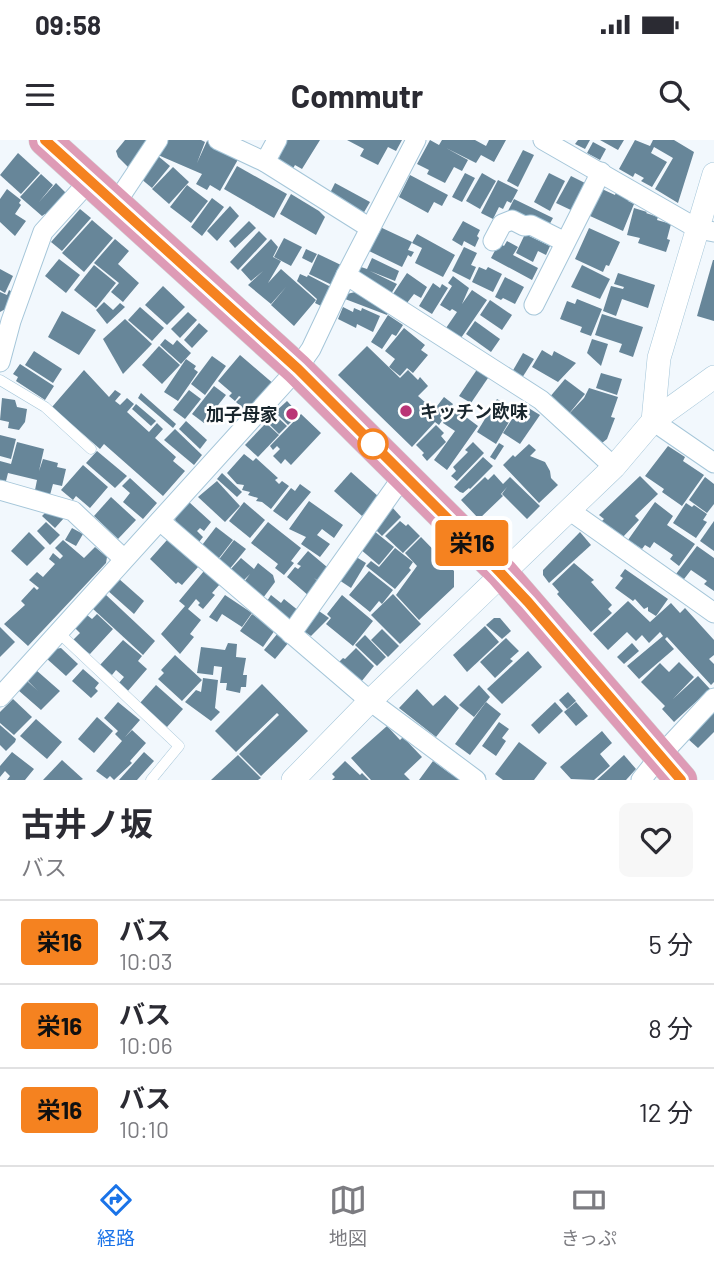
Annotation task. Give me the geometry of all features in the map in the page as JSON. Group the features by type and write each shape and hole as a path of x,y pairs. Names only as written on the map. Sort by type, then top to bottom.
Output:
{"highway":[{"path":"53,143 298,369 502,573 651,768 681,780"}],"street":[{"path":"116,203 158,140"},
{"path":"218,140 265,162 370,228"},
{"path":"265,162 277,140"},
{"path":"0,697 298,369 311,349 416,140"},
{"path":"543,140 706,230"},
{"path":"534,305 601,172"},
{"path":"653,421 659,358 706,230 714,174"},
{"path":"0,362 5,319 43,232 91,179"},
{"path":"493,241 502,224 512,220 524,226 531,225 565,242"},
{"path":"346,275 541,400 614,467"},
{"path":"293,780 370,701 614,467 653,421 714,377"},
{"path":"653,421 714,463"},
{"path":"292,634 404,475"},
{"path":"0,490 73,511 124,559"},
{"path":"569,510 714,613"},
{"path":"160,521 370,701 476,780"},
{"path":"651,768 714,698"}],"lane":[{"path":"0,380 45,407 91,449"},
{"path":"57,632 179,746 150,780"}],"building":[{"path":"125,140 147,140 129,168 116,151"},
{"path":"165,140 205,142 197,163 207,141 240,156 220,191 210,185 207,190 196,184 202,174 158,155"},
{"path":"283,140 320,140 302,169 295,165 291,172 276,163 280,156 275,153"},
{"path":"347,140 402,140 396,151 388,147 378,165 360,156 364,149"},
{"path":"430,140 439,145 442,140 475,140 486,146 489,140 506,140 494,162 481,155 476,163 446,148 468,160 462,171 454,167 445,183 427,174 429,170 417,164"},
{"path":"578,140 590,140 585,149 575,144"},
{"path":"600,140 624,140 618,150"},
{"path":"635,140 650,146 653,140 674,140 694,152 678,203 655,189 673,158 654,147 651,153 667,162 652,187 641,181 644,178 635,173 633,177 619,169"},
{"path":"593,142 606,149 600,160 587,153"},
{"path":"523,150 534,155 518,187 507,181"},
{"path":"18,153 40,173 21,194 0,175"},
{"path":"158,156 170,166 152,188 140,178"},
{"path":"237,166 287,194 274,218 224,189"},
{"path":"173,167 189,182 169,204 152,189"},
{"path":"465,173 475,178 462,202 452,197"},
{"path":"482,173 496,181 480,209 466,201"},
{"path":"549,173 565,181 550,211 534,202"},
{"path":"41,174 53,185 39,202 56,183 68,195 48,216 42,216 20,197"},
{"path":"410,175 448,195 442,206 434,202 428,213 399,197"},
{"path":"571,176 587,184 573,211 556,203"},
{"path":"498,180 518,190 511,203 507,201 503,209 499,207 493,219 481,213"},
{"path":"335,183 370,202 363,214 329,195"},
{"path":"187,185 208,201 191,223 170,207"},
{"path":"7,189 21,200 15,214 26,221 15,236 0,222 0,199"},
{"path":"602,189 629,198 628,201 634,204 623,231 590,216"},
{"path":"291,194 325,217 316,235 280,214"},
{"path":"212,198 224,207 202,236 191,227"},
{"path":"514,199 553,218 548,227 524,215 523,218 508,211"},
{"path":"230,206 239,216 217,241 207,231"},
{"path":"634,208 671,224 666,252 638,243 640,238 627,235"},
{"path":"80,209 91,218 62,251 51,242"},
{"path":"92,220 113,238 84,272 62,253"},
{"path":"249,221 256,228 235,248 229,241"},
{"path":"463,221 480,230 475,247 464,241 462,246 452,240"},
{"path":"380,227 412,242 408,250 414,252 411,257 408,255 402,267 369,251"},
{"path":"589,228 620,242 609,266 606,265 603,272 575,259"},
{"path":"259,231 267,239 238,270 230,262"},
{"path":"417,234 455,255 443,277 415,263 422,248 412,243"},
{"path":"525,234 550,246 546,255 538,251 533,262 516,253"},
{"path":"284,238 302,247 291,266 274,257"},
{"path":"115,239 129,251 118,264 139,283 123,302 111,292 119,283 94,263"},
{"path":"271,239 278,247 273,257 281,261 268,283 281,269 316,300 294,326 271,305 286,287 271,304 248,285 263,271 251,281 241,270"},
{"path":"507,241 518,247 513,255 538,268 532,280 491,258 499,243 504,246"},
{"path":"464,247 477,253 471,265 476,267 470,280 452,271"},
{"path":"306,249 317,254 312,263 302,258"},
{"path":"318,254 341,265 332,285 309,274"},
{"path":"372,258 399,271 395,281 370,271 397,284 391,294 359,272 361,267 367,269"},
{"path":"59,259 80,275 66,293 45,276"},
{"path":"714,260 714,321 697,316"},
{"path":"94,265 116,283 96,308 74,290"},
{"path":"582,265 610,279 600,299 571,287"},
{"path":"479,267 486,270 488,267 502,274 493,292 472,282"},
{"path":"0,269 13,276 5,293 0,290"},
{"path":"407,273 427,287 421,298 414,294 407,303 393,294"},
{"path":"618,273 655,285 648,308 622,299 616,316 603,311 611,286 624,287 614,284"},
{"path":"300,274 307,277 308,275 331,287 321,306 315,303 317,299 297,281"},
{"path":"453,276 469,288 462,304 472,290 487,300 461,338 446,328 457,312 440,305 452,286 448,283"},
{"path":"505,277 524,287 515,304 495,297"},
{"path":"433,283 440,288 442,284 448,288 432,314 419,306"},
{"path":"163,286 185,307 167,325 145,305"},
{"path":"9,290 14,293 7,308 0,312 0,292 7,295"},
{"path":"355,292 389,311 387,315 345,299 347,294"},
{"path":"577,299 602,309 591,336 580,332 582,327 560,319 567,301 575,304"},
{"path":"490,300 512,315 502,330 480,315"},
{"path":"104,302 113,310 120,303 125,307 107,324 96,310"},
{"path":"140,307 164,328 152,341 128,320"},
{"path":"343,307 353,312 354,308 361,311 362,308 380,316 373,332 357,324 356,328 338,319"},
{"path":"62,311 96,330 79,355 48,337"},
{"path":"188,312 197,320 180,338 171,329"},
{"path":"602,314 643,327 633,357 619,352 622,344 595,335"},
{"path":"388,315 403,325 396,336 392,334 382,349 371,342"},
{"path":"125,319 152,344 123,374 103,339"},
{"path":"475,321 500,339 491,352 466,334"},
{"path":"199,323 208,331 192,348 184,340"},
{"path":"404,328 425,345 421,350 428,355 413,373 407,368 400,376 389,367 395,359 385,351"},
{"path":"165,339 173,345 177,340 191,353 181,364 160,345"},
{"path":"592,339 608,344 601,366 587,353"},
{"path":"159,346 180,365 162,384 142,365"},
{"path":"367,346 400,378 408,370 418,380 420,377 428,386 418,396 434,410 444,397 453,404 439,425 435,422 412,447 338,375"},
{"path":"542,350 552,356 554,351 576,363 558,382 532,367"},
{"path":"34,351 62,369 53,383 25,365"},
{"path":"523,353 534,359 522,378 512,372"},
{"path":"240,355 275,385 249,414 236,402 241,397 235,401 229,396 232,393 218,381"},
{"path":"212,356 226,366 205,395 191,384"},
{"path":"186,359 196,366 194,369 198,372 178,401 164,392"},
{"path":"20,364 54,386 45,400 16,381 18,377 13,374"},
{"path":"478,368 490,375 471,403 459,396"},
{"path":"84,370 109,397 115,390 121,394 115,401 120,405 127,398 134,404 127,412 149,432 157,423 163,429 155,438 176,457 173,461 185,471 163,496 104,444 100,449 52,407"},
{"path":"601,373 622,379 617,395 596,388"},
{"path":"565,379 585,394 568,415 549,398"},
{"path":"214,386 226,395 204,423 192,414"},
{"path":"589,388 618,397 611,417 615,418 607,439 602,443 567,416 584,398"},
{"path":"189,390 201,399 185,419 173,410"},
{"path":"141,393 176,424 173,428 138,398"},
{"path":"2,398 15,400 17,407 27,409 25,422 19,430 8,428 9,422 0,420"},
{"path":"497,399 516,410 496,444 477,432"},
{"path":"287,401 299,414 288,425 275,412"},
{"path":"136,404 156,421 151,426 132,409"},
{"path":"522,404 540,415 520,444 503,433"},
{"path":"454,408 478,426 447,470 434,460 455,431 443,423"},
{"path":"274,414 287,426 279,434 266,421"},
{"path":"301,414 321,433 291,465 285,459 281,464 273,456 280,449 277,446 273,450 270,446"},
{"path":"186,421 207,440 200,449 179,429"},
{"path":"266,423 279,435 258,457 245,445"},
{"path":"436,425 444,433 441,436 446,442 427,461 416,445"},
{"path":"175,429 202,455 194,465 164,440"},
{"path":"0,435 16,439 11,459 0,456"},
{"path":"17,442 44,449 39,471 43,459 58,463 57,467 66,469 62,486 53,484 50,495 35,490 37,480 8,473 6,481 0,480 0,461 11,464"},
{"path":"473,442 484,453 457,481 451,476 456,471 453,467 468,452 465,450"},
{"path":"499,443 504,446 495,460 490,457"},
{"path":"529,444 536,450 530,456 545,462 551,478 558,485 539,503 503,465"},
{"path":"668,446 685,457 683,461 704,475 682,506 645,476"},
{"path":"97,451 127,476 115,488 86,463"},
{"path":"244,454 253,461 256,458 278,478 275,480 279,484 282,481 289,486 271,509 256,501 258,498 248,495 250,492 242,490 244,485 237,484 227,473"},
{"path":"483,457 493,466 470,489 460,492 454,487"},
{"path":"83,465 108,487 90,508 76,496 73,500 61,490"},
{"path":"351,472 379,497 362,516 334,491"},
{"path":"222,473 242,492 237,497 217,479"},
{"path":"494,474 503,484 510,477 540,506 527,519 502,494 507,487 501,494 503,496 479,519 461,500 485,477 488,480"},
{"path":"640,476 658,494 635,516 639,520 622,538 612,528 609,531 600,523 604,519 599,515"},
{"path":"705,477 714,484 714,504 707,513 689,500"},
{"path":"130,478 157,503 143,519 123,502 130,493 122,486"},
{"path":"217,481 240,506 225,522 198,497"},
{"path":"300,484 311,492 287,521 273,511 291,488 295,491"},
{"path":"111,497 136,520 118,539 94,516"},
{"path":"309,501 343,525 334,538 322,529 317,535 330,544 320,557 301,544 306,537 289,529"},
{"path":"189,502 211,522 204,531 200,528 197,531 203,537 199,542 176,526 175,518"},
{"path":"244,502 265,520 250,538 229,521"},
{"path":"655,502 673,516 667,525 695,544 679,566 670,559 673,555 654,542 650,548 645,545 642,549 628,540"},
{"path":"686,503 707,514 703,520 707,522 696,538 673,523"},
{"path":"391,506 401,517 382,536 375,529"},
{"path":"45,513 64,518 55,528 42,516"},
{"path":"400,521 406,526 408,524 420,536 403,553 385,536"},
{"path":"714,521 714,551 700,541"},
{"path":"46,522 60,535 50,545 37,531"},
{"path":"268,522 301,548 284,575 275,568 278,564 251,543"},
{"path":"216,527 233,540 216,562 199,549"},
{"path":"72,528 83,534 76,546 65,540"},
{"path":"374,531 394,547 379,565 360,549"},
{"path":"29,532 45,548 27,566 11,551"},
{"path":"580,532 591,545 549,583 543,570"},
{"path":"421,537 454,571 454,587 419,620 396,595 417,566 405,553"},
{"path":"63,540 84,558 95,547 107,557 106,563 28,646 4,624 25,605 21,601 34,587 37,590 39,588 29,580 37,572 43,577 55,564 49,559 53,553 60,559 63,556 55,548"},
{"path":"167,540 198,567 182,585 178,582 176,584 150,559"},
{"path":"234,540 246,549 228,571 217,562"},
{"path":"697,546 714,558 714,591 704,584 707,581 691,570 681,583 673,578"},
{"path":"395,548 413,562 409,568 411,570 395,589 366,566 371,561 379,567"},
{"path":"308,551 327,567 324,571 327,573 320,582 314,578 320,583 309,596 287,577 295,567 298,569 301,566 297,564"},
{"path":"353,555 366,563 351,588 339,580"},
{"path":"241,558 254,569 258,563 273,575 275,582 263,598 244,582 250,574 243,581 230,570"},
{"path":"574,563 594,580 591,582 612,605 608,609 612,613 591,632 557,594 559,592 552,584"},
{"path":"625,569 668,599 656,616 648,611 648,607 644,609 635,599 633,601 615,588 623,578 620,576"},
{"path":"204,571 220,584 203,609 196,599 188,609 201,620 190,634 194,637 180,654 161,634 185,606 179,601"},
{"path":"369,571 393,590 382,604 379,601 370,612 349,595"},
{"path":"118,578 144,601 134,614 107,590"},
{"path":"105,594 155,641 143,655 92,608"},
{"path":"393,594 421,624 400,644 371,615"},
{"path":"225,595 252,613 242,627 222,614 217,622 209,617"},
{"path":"271,595 281,603 284,599 299,611 293,618 288,619 267,601"},
{"path":"342,595 373,621 353,646 326,624 331,618 327,614"},
{"path":"628,601 650,622 671,603 680,613 685,608 714,640 714,655 709,659 714,664 714,682 711,685 667,637 665,639 674,649 639,679 627,666 663,636 660,632 649,643 642,635 636,641 627,632 608,650 593,634"},
{"path":"316,609 329,618 311,636 302,630"},
{"path":"97,614 113,629 90,654 72,641 80,633 75,628 87,615 92,619"},
{"path":"252,614 275,630 263,647 240,631"},
{"path":"494,618 500,618 511,631 502,639 486,625"},
{"path":"485,626 499,642 467,672 453,655"},
{"path":"0,627 15,642 0,657"},
{"path":"382,629 399,646 388,657 371,640"},
{"path":"278,633 289,642 275,659 264,650"},
{"path":"365,635 386,657 377,666 355,645"},
{"path":"506,638 519,651 510,659 513,661 495,678 480,662"},
{"path":"123,640 142,656 138,661 147,669 127,692 118,684 124,677 116,670 112,675 100,665"},
{"path":"228,643 237,644 236,657 246,658 243,675 247,675 246,687 241,687 240,693 226,690 227,683 220,683 222,667 214,666 213,675 197,673 201,647 225,650"},
{"path":"632,643 639,651 624,664 617,657"},
{"path":"61,648 78,664 66,676 46,658 55,649"},
{"path":"356,648 374,666 361,682 339,662"},
{"path":"528,651 542,667 502,704 487,689"},
{"path":"175,655 202,680 182,701 158,679 164,673 161,670"},
{"path":"679,662 694,677 673,699 698,676 710,689 674,722 662,709 665,706 641,682 660,663 669,672"},
{"path":"83,669 99,683 95,688 98,691 91,698 72,681"},
{"path":"36,670 60,691 41,710 18,690 26,680 38,691 27,680"},
{"path":"203,678 218,680 215,708 220,712 211,721 185,702 196,690 201,692"},
{"path":"262,684 308,731 261,776 239,754 279,715 277,713 236,752 215,731"},
{"path":"156,685 183,709 167,727 140,703"},
{"path":"479,685 490,697 474,717 459,705"},
{"path":"417,689 433,706 445,695 459,708 436,737 399,708"},
{"path":"568,692 576,701 567,709 559,700"},
{"path":"13,699 32,717 14,735 0,723 0,712"},
{"path":"118,702 140,720 125,737 132,730 146,743 130,761 132,763 114,780 110,776 107,779 96,771 122,741 115,734 118,731 104,718"},
{"path":"486,702 501,714 470,755 455,744"},
{"path":"555,702 563,711 539,734 531,725"},
{"path":"576,702 588,716 576,726 564,712"},
{"path":"714,712 714,732 698,748 688,739"},
{"path":"97,717 113,731 94,753 78,739"},
{"path":"36,719 62,742 47,759 20,736"},
{"path":"499,722 509,729 502,738 506,741 496,756 482,746"},
{"path":"0,725 16,739 6,751 0,745"},
{"path":"387,726 400,740 403,737 422,757 404,774 410,780 371,780 351,758"},
{"path":"602,731 612,743 600,754 610,766 594,780 571,779 560,767"},
{"path":"519,742 547,763 534,780 503,780 495,774"},
{"path":"12,752 34,769 25,780 7,780 10,776 5,771 0,777 0,766"},
{"path":"144,752 154,761 137,780 119,780"},
{"path":"238,755 261,778 211,780"},
{"path":"624,755 636,769 626,780 597,780"},
{"path":"62,760 83,779 43,780"},
{"path":"345,761 369,780 332,780 335,777 332,774"},
{"path":"433,761 448,772 461,780 419,780"}],"bus line":[{"name":"栄16","path":"45,140 298,369 502,573 681,780"}],"place":[{"name":"キッチン欧味","path":"406,411"},
{"name":"加子母家","path":"292,414"}]}
